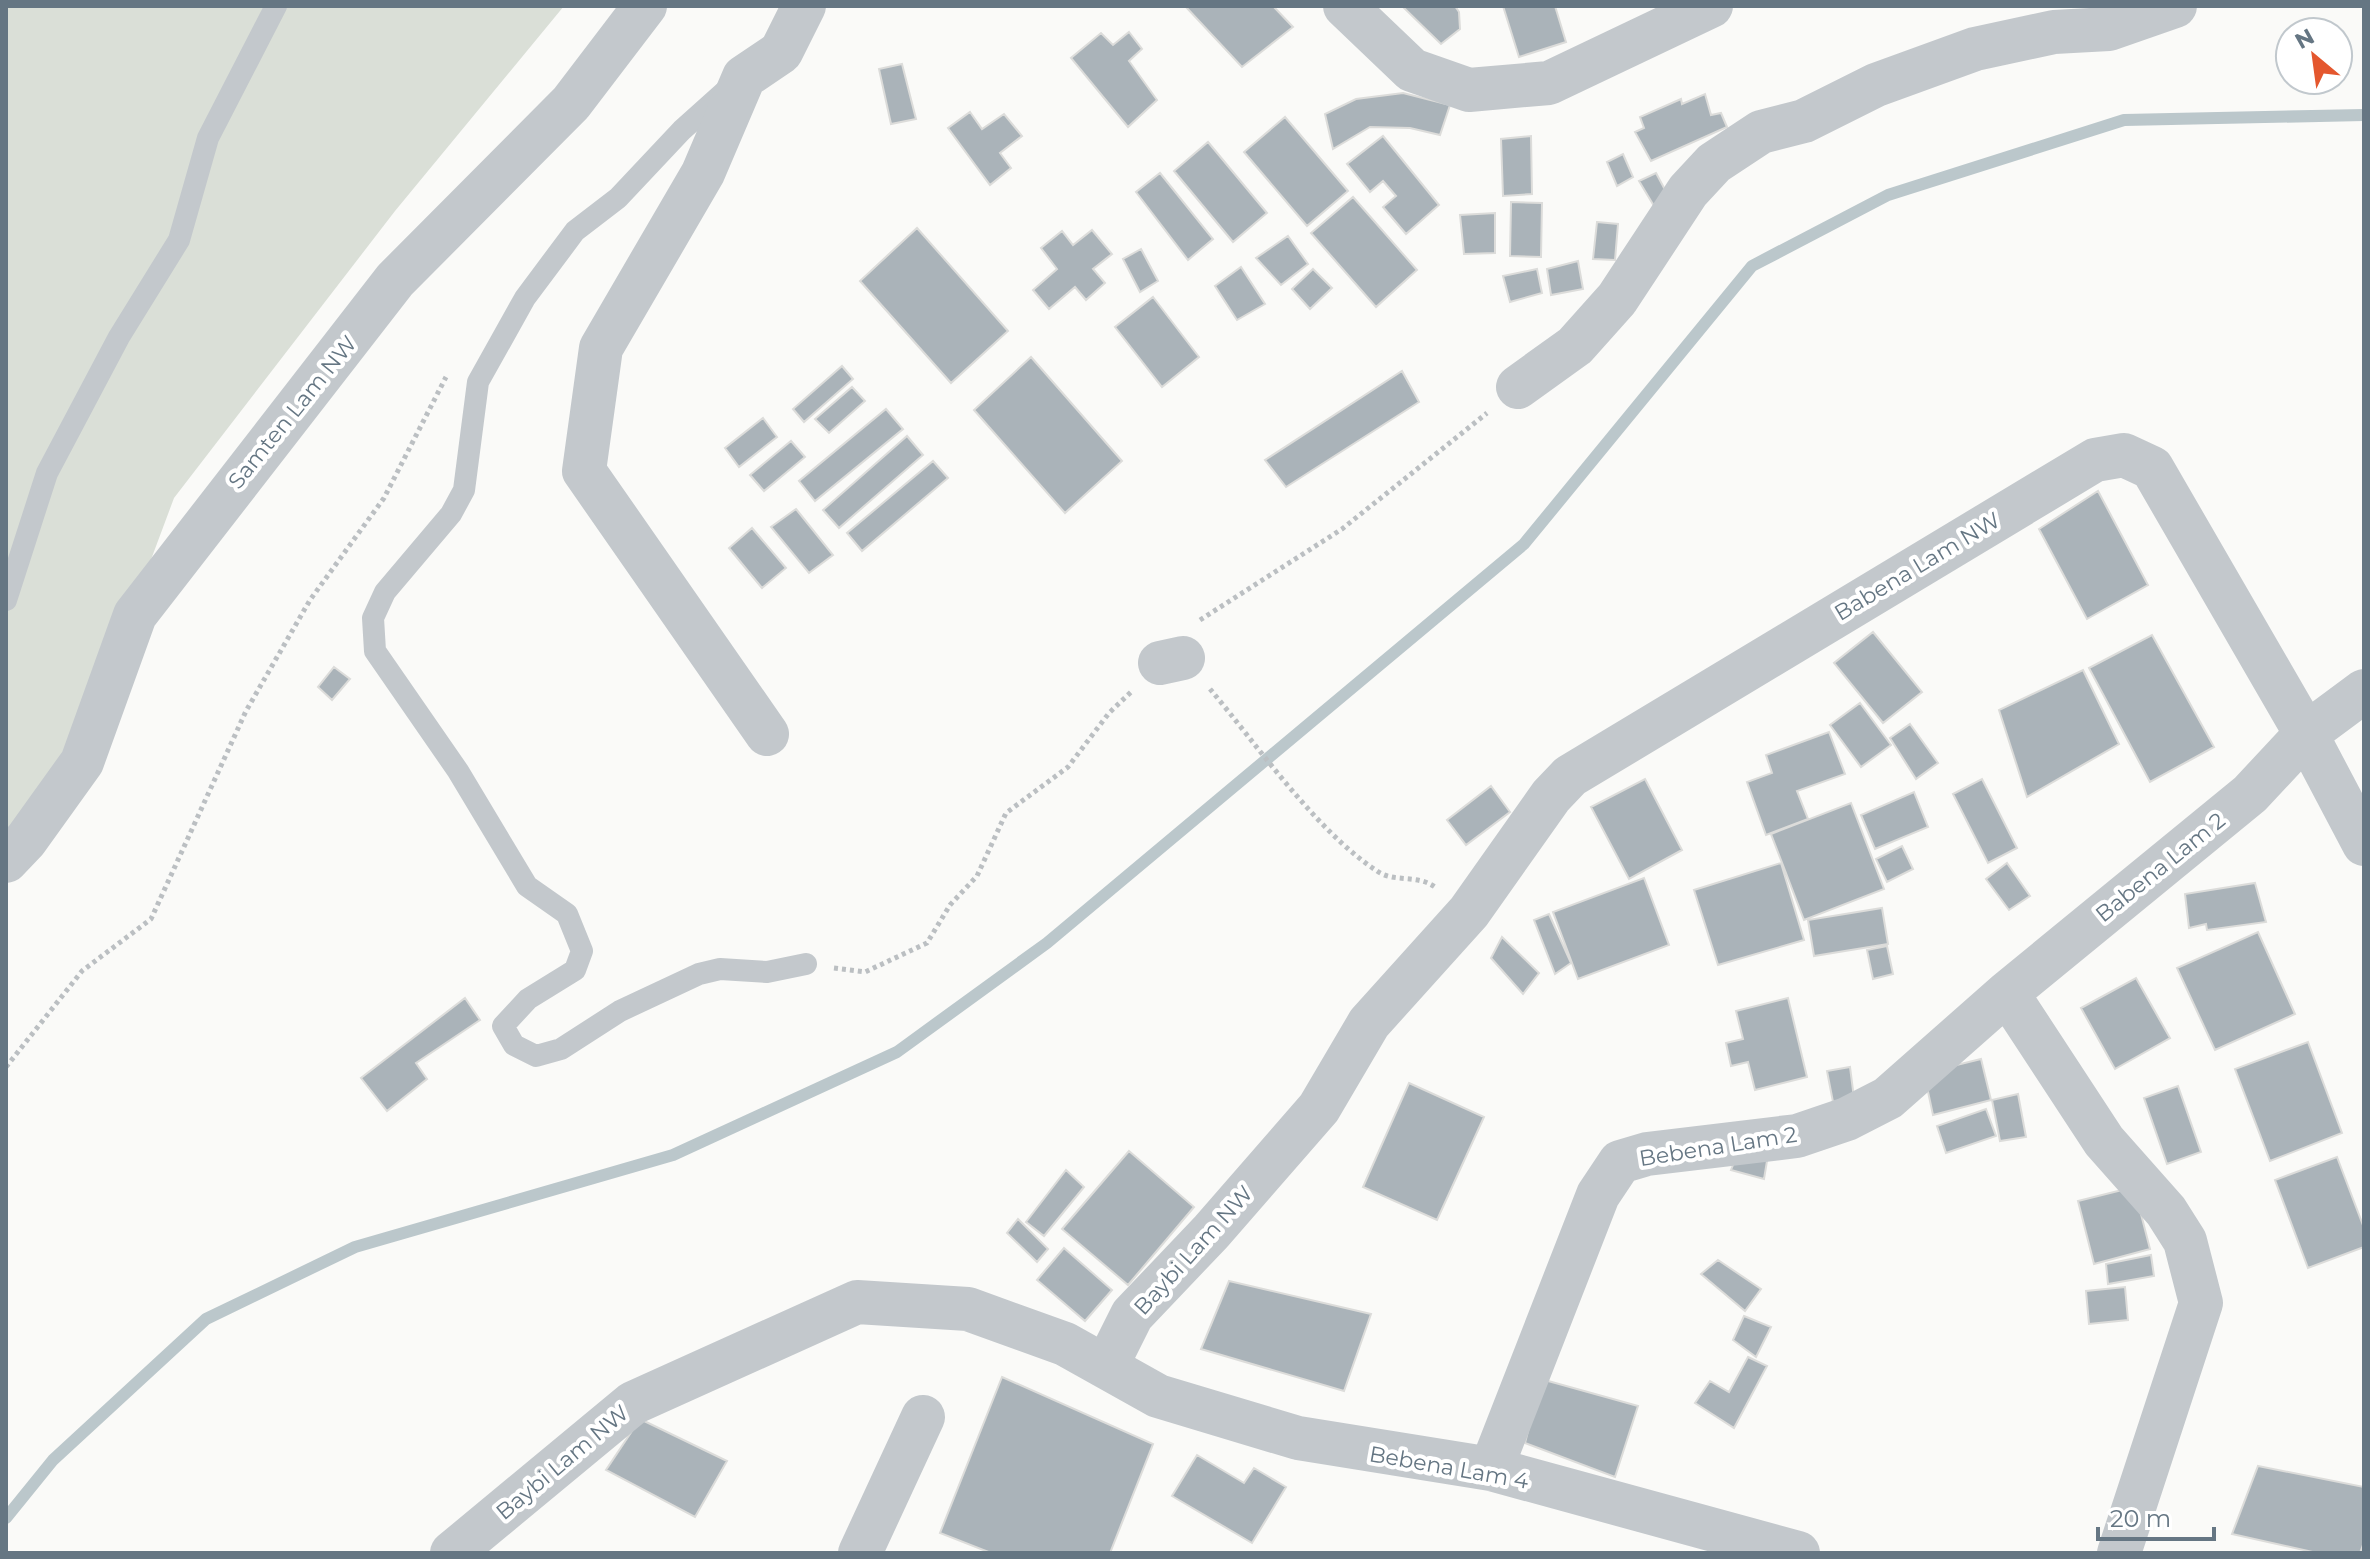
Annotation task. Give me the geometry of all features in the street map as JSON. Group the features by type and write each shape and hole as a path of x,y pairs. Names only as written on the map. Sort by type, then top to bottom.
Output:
{"street":[{"name":"Samten Lam NW","path":"6,861 26,840 82,762 135,615 219,503 313,390 395,280 571,103 645,6"},
{"path":"767,734 584,471 601,348 703,173 744,77 781,52 804,6"},
{"path":"1345,6 1412,70 1469,90 1549,83 1711,6"},
{"path":"1518,387 1575,346 1617,299 1688,191 1714,163 1761,132 1804,121 1876,85 1975,49 2054,32 2109,29 2175,6"},
{"name":"Babena Lam NW","path":"1458,923 1551,796 1579,770 2095,460 2124,455 2152,468 2306,734 2364,844"},
{"path":"2306,734 2364,691"},
{"name":"Babena Lam 2","path":"2007,993 2250,794 2306,734"},
{"name":"Baybi Lam NW","path":"452,1553 633,1403 857,1302 968,1309 1065,1344 1107,1365 1132,1315 1211,1232 1319,1108 1369,1023 1458,923"},
{"path":"2007,993 2104,1141 2166,1211 2179,1231 2185,1241 2201,1303 2119,1553"},
{"name":"Bebena Lam 2","path":"1491,1469 1598,1195 1620,1162 1647,1154 1797,1136 1847,1119 1888,1098 2007,993"},
{"name":"Bebena Lam 4","path":"1107,1365 1158,1396 1298,1438 1491,1469 1798,1553"},
{"path":"860,1553 923,1417"}],"lane":[{"path":"6,600 47,473 119,337 179,240 208,138 276,6"},
{"path":"744,77 722,92 692,120 618,198 575,231 525,298 478,382 464,490 451,514 385,592 373,618 375,651 458,771 527,886 567,914 582,951 575,970 528,999 503,1026 514,1045 536,1056 561,1049 620,1011 699,974 720,969 767,972 806,964"}],"path":[{"path":"6,1067 82,971 151,919 246,711 310,600 384,498 450,369"},
{"path":"806,964 865,972 927,943 950,905 981,869 1006,813 1068,767 1109,713 1172,660 1189,627 1342,529 1518,387"},
{"path":"1172,660 1347,848 1380,874 1423,878 1458,923"}],"shaded area":[{"path":"6,6 564,6 395,211 174,498 90,723 6,835"}],"building":[{"path":"1185,6 1273,6 1293,27 1242,67"},
{"path":"1402,6 1455,6 1459,12 1460,29 1441,44"},
{"path":"1503,6 1555,6 1566,42 1519,57"},
{"path":"1129,32 1142,49 1129,61 1157,100 1128,127 1071,58 1101,33 1113,45"},
{"path":"902,64 916,119 891,124 879,69"},
{"path":"1403,93 1450,105 1440,135 1410,128 1370,127 1333,149 1325,114 1356,99"},
{"path":"1705,94 1711,115 1721,113 1727,127 1651,161 1635,132 1644,128 1640,117 1681,99 1682,104"},
{"path":"970,112 982,129 1004,114 1022,136 1000,153 1011,168 990,185 948,128"},
{"path":"1285,117 1348,191 1307,226 1244,152"},
{"path":"1383,136 1439,205 1406,234 1383,207 1396,196 1383,181 1370,192 1347,164"},
{"path":"1531,136 1532,194 1503,196 1501,139"},
{"path":"1208,142 1267,213 1233,242 1174,171"},
{"path":"1623,154 1633,177 1617,186 1607,162"},
{"path":"1160,173 1213,239 1188,260 1136,192"},
{"path":"1656,173 1670,199 1654,206 1639,181"},
{"path":"1353,197 1417,270 1376,307 1311,233"},
{"path":"1511,202 1542,203 1541,257 1510,256"},
{"path":"1495,213 1495,253 1464,254 1460,215"},
{"path":"1597,222 1618,224 1615,260 1593,259"},
{"path":"917,228 1008,331 951,383 860,281"},
{"path":"1092,230 1112,254 1093,269 1105,283 1086,300 1075,287 1049,309 1033,290 1057,269 1041,248 1062,231 1073,245"},
{"path":"1288,236 1308,264 1281,285 1256,258"},
{"path":"1141,249 1158,281 1140,292 1123,259"},
{"path":"1578,261 1583,289 1551,295 1547,269"},
{"path":"1241,267 1265,304 1237,320 1215,286"},
{"path":"1313,269 1332,288 1310,309 1292,289"},
{"path":"1537,269 1542,293 1510,302 1503,276"},
{"path":"1153,297 1199,357 1162,387 1115,327"},
{"path":"1031,357 1122,461 1065,513 974,410"},
{"path":"842,366 853,379 804,422 793,409"},
{"path":"1402,371 1419,402 1286,487 1265,460"},
{"path":"852,387 865,401 829,433 815,419"},
{"path":"886,409 903,429 815,501 799,481"},
{"path":"763,418 777,437 739,467 725,448"},
{"path":"907,436 923,455 839,528 823,510"},
{"path":"791,441 805,457 764,491 750,475"},
{"path":"933,461 948,478 862,551 847,533"},
{"path":"2098,491 2148,585 2087,619 2039,529"},
{"path":"796,509 833,555 809,573 771,527"},
{"path":"752,528 786,568 762,588 729,548"},
{"path":"1873,632 1922,692 1883,723 1834,663"},
{"path":"2152,635 2214,747 2150,782 2089,668"},
{"path":"334,667 350,679 332,700 318,687"},
{"path":"2083,670 2119,744 2027,797 1999,710"},
{"path":"1860,703 1891,745 1861,767 1830,725"},
{"path":"1910,724 1938,763 1916,779 1890,738"},
{"path":"1829,732 1845,774 1797,791 1808,819 1766,835 1747,782 1772,773 1766,755"},
{"path":"1645,779 1682,850 1629,879 1591,807"},
{"path":"1982,779 2017,848 1988,863 1953,794"},
{"path":"1491,786 1510,812 1466,845 1447,820"},
{"path":"1914,792 1928,827 1875,849 1861,815"},
{"path":"1851,803 1884,889 1804,920 1771,834"},
{"path":"1902,846 1913,869 1887,882 1876,859"},
{"path":"1781,863 1804,940 1718,965 1694,890"},
{"path":"2007,863 2030,896 2009,910 1986,879"},
{"path":"1644,878 1669,945 1578,979 1553,912"},
{"path":"2255,883 2266,922 2207,930 2206,924 2189,928 2185,894"},
{"path":"1882,908 1888,944 1814,956 1808,920"},
{"path":"1549,914 1571,963 1555,974 1534,920"},
{"path":"2258,932 2295,1014 2215,1050 2177,968"},
{"path":"1502,937 1539,973 1523,994 1491,958"},
{"path":"1887,946 1893,974 1873,979 1867,950"},
{"path":"2136,978 2170,1038 2115,1069 2081,1008"},
{"path":"465,998 480,1020 416,1063 427,1079 387,1111 361,1078"},
{"path":"1788,998 1807,1077 1755,1090 1748,1062 1731,1066 1726,1043 1743,1039 1736,1011"},
{"path":"2308,1042 2342,1133 2270,1161 2235,1069"},
{"path":"1981,1059 1991,1100 1933,1115 1924,1073"},
{"path":"1850,1067 1854,1098 1833,1102 1827,1071"},
{"path":"1409,1083 1484,1117 1437,1220 1363,1187"},
{"path":"2178,1086 2201,1152 2167,1164 2144,1098"},
{"path":"2018,1094 2026,1137 2000,1141 1992,1100"},
{"path":"1986,1109 1996,1136 1946,1153 1937,1126"},
{"path":"1739,1150 1768,1155 1764,1179 1731,1170"},
{"path":"1129,1151 1194,1207 1128,1285 1062,1229"},
{"path":"2337,1157 2364,1228 2364,1247 2308,1268 2275,1180"},
{"path":"1066,1170 1084,1187 1044,1236 1026,1222"},
{"path":"2134,1187 2150,1249 2094,1264 2078,1201"},
{"path":"1018,1219 1048,1249 1037,1262 1007,1233"},
{"path":"1064,1248 1112,1290 1085,1321 1037,1280"},
{"path":"2151,1255 2154,1276 2108,1284 2106,1264"},
{"path":"1718,1260 1761,1289 1745,1311 1701,1274"},
{"path":"1229,1281 1371,1314 1344,1391 1201,1349"},
{"path":"2125,1287 2128,1320 2089,1324 2086,1291"},
{"path":"1744,1316 1771,1327 1756,1357 1733,1340"},
{"path":"1748,1357 1767,1366 1734,1428 1695,1403 1710,1381 1729,1392"},
{"path":"1002,1377 1153,1444 1110,1553 991,1553 940,1533"},
{"path":"1541,1379 1638,1406 1615,1477 1525,1443"},
{"path":"640,1419 727,1461 695,1517 606,1470"},
{"path":"1197,1455 1244,1483 1254,1468 1286,1487 1252,1543 1172,1496"},
{"path":"2258,1466 2364,1487 2364,1542 2360,1553 2317,1553 2232,1534"}],"waterway":[{"path":"6,1518 53,1460 206,1319 355,1247 673,1155 897,1052 1047,943 1524,544 1752,266 1888,195 2124,120 2364,115"}]}
